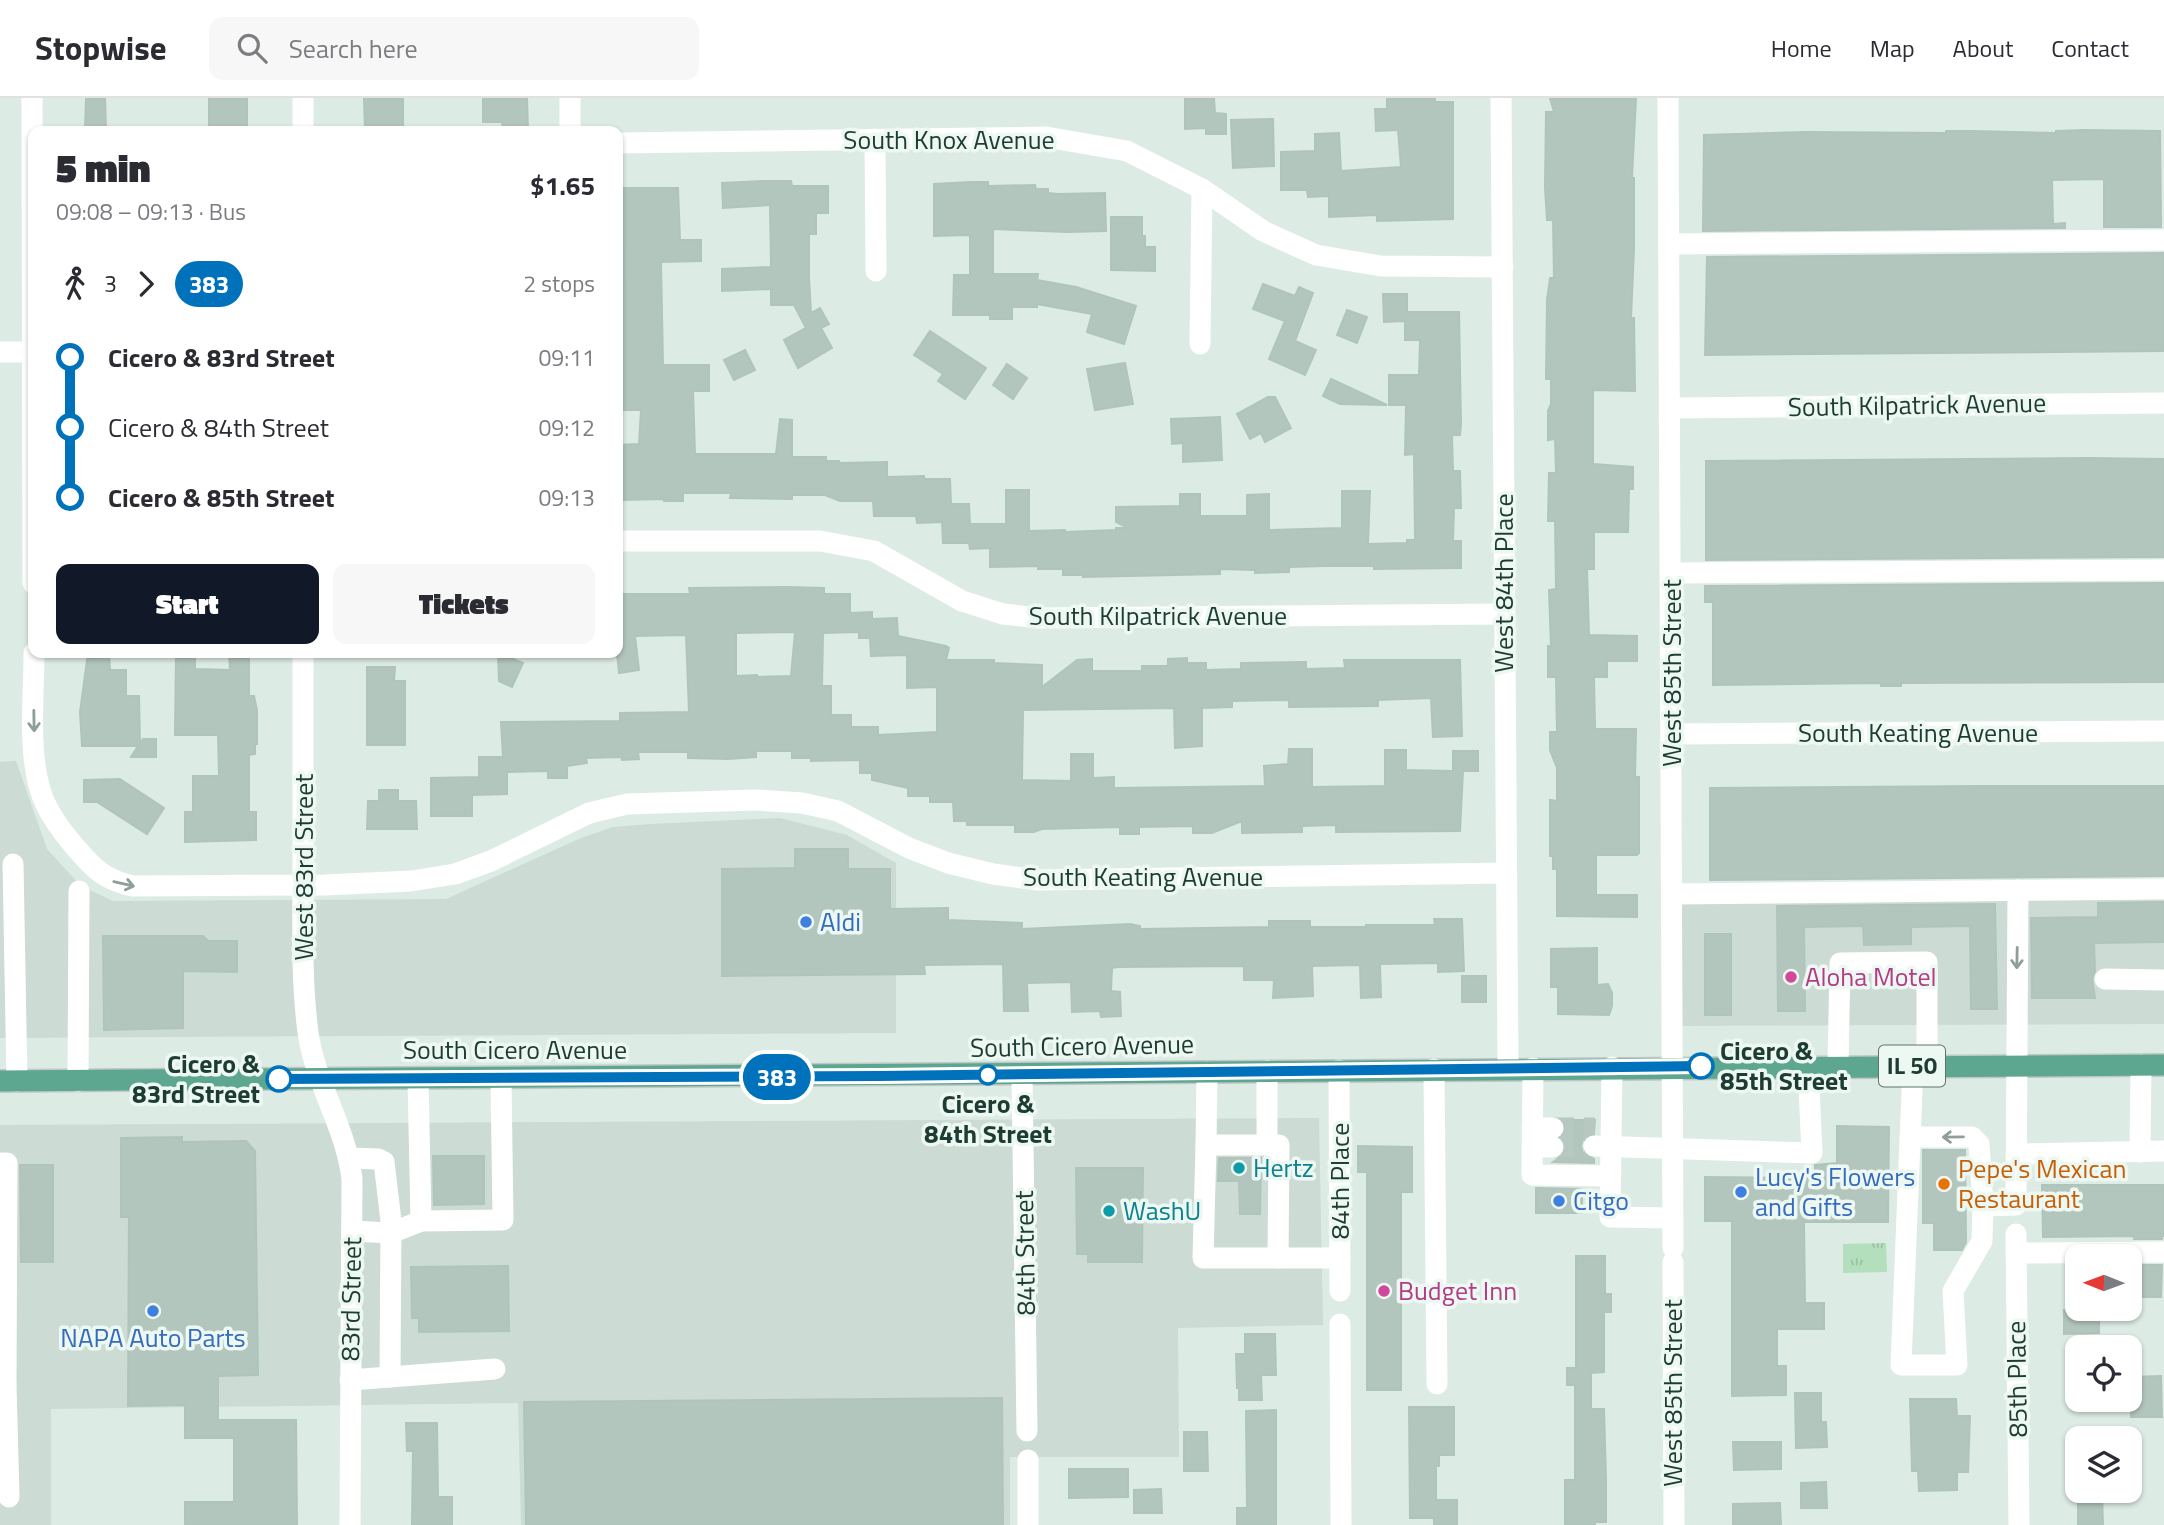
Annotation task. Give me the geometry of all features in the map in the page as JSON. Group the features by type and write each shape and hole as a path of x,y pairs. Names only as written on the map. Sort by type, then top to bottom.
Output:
{"main road":[{"name":"South Cicero Avenue","path":"9,1081 2164,1065"}],"street":[{"path":"32,98 32,126"},
{"path":"303,98 303,126"},
{"path":"570,98 570,126"},
{"name":"West 84th Place","path":"1502,98 1508,1068"},
{"name":"West 85th Street","path":"1668,98 1674,1525"},
{"name":"South Knox Avenue","path":"623,143 1046,137 1127,151 1202,189 1263,231 1316,255 1381,266 1503,267"},
{"path":"875,139 876,271"},
{"path":"1200,344 1202,189"},
{"path":"1670,244 2164,240"},
{"path":"0,352 28,352"},
{"name":"South Kilpatrick Avenue","path":"1671,408 2164,403"},
{"name":"South Kilpatrick Avenue","path":"623,541 820,541 874,551 962,600 1003,614 1039,618 1504,614"},
{"path":"1671,573 2164,570"},
{"name":"South Keating Avenue","path":"34,658 36,769 43,798 55,821 89,864 110,880 132,886 411,881 455,874 491,861 589,813 627,804 756,800 802,803 838,811 909,848 948,863 993,874 1038,880 1505,873"},
{"name":"West 83rd Street","path":"303,658 302,938 308,1034 319,1079"},
{"name":"South Keating Avenue","path":"1672,734 2164,731"},
{"path":"9,1081 8,992 13,864"},
{"path":"1983,1206 2016,1205 2018,890"},
{"path":"1673,894 2164,890"},
{"path":"78,1081 79,891"},
{"path":"1838,1066 1840,962 1927,962 1920,1066 1910,1137 1901,1365 1957,1365 1953,1291 1982,1241 1979,1144 1972,1137 1910,1137"},
{"path":"2105,979 2164,980"},
{"path":"2140,1152 2141,1065"},
{"path":"1602,1137 1674,1147 1812,1153 1808,1066"},
{"path":"1612,1067 1602,1137 1610,1176 1610,1217 1674,1218"},
{"path":"1533,1068 1543,1137 1532,1175 1610,1176"},
{"path":"1434,1069 1437,1384"},
{"name":"84th Place","path":"1339,1070 1340,1291"},
{"path":"1267,1071 1267,1145"},
{"path":"1207,1072 1203,1258 1340,1258"},
{"name":"84th Street","path":"1023,1074 1027,1431"},
{"name":"83rd Street","path":"319,1079 341,1130 349,1158 352,1231 350,1525"},
{"path":"418,1079 421,1221"},
{"path":"352,1231 391,1233 421,1221 503,1220 501,1079"},
{"path":"1206,1146 1279,1145 1278,1258"},
{"path":"2016,1154 2164,1151"},
{"path":"349,1158 378,1159 384,1162 391,1233 390,1377"},
{"path":"0,1163 7,1163 3,1384 9,1497"},
{"name":"85th Place","path":"2019,1525 2016,1243 2164,1252"},
{"path":"1340,1324 1341,1525"},
{"path":"350,1380 495,1369"},
{"path":"1028,1460 1028,1525"}],"shaded area":[{"path":"16,761 47,849 81,886 113,901 446,899 581,838 613,827 780,818 847,835 896,863 896,1033 0,1038 0,762"},
{"path":"2164,887 2164,1024 1671,1026 1669,893"},
{"path":"1319,1118 1323,1325 1178,1328 1179,1457 1010,1457 1010,1525 521,1525 518,1403 51,1409 51,1525 0,1525 0,1125"}],"green space":[{"path":"1886,1243 1887,1272 1843,1273 1843,1244"}],"building":[{"path":"86,98 105,98 106,126 85,126"},
{"path":"209,98 247,98 247,126 209,126"},
{"path":"364,98 403,98 403,126 365,126"},
{"path":"483,98 527,98 528,126 502,126 502,122 483,122"},
{"path":"1185,98 1214,98 1215,113 1226,114 1226,134 1206,134 1206,128 1185,129"},
{"path":"1387,98 1435,98 1435,102 1453,102 1453,219 1377,221 1377,215 1329,217 1329,196 1308,197 1307,190 1281,190 1281,152 1315,151 1315,134 1339,133 1341,171 1401,167 1398,130 1376,131 1375,109 1387,109"},
{"path":"1550,98 1636,98 1632,178 1634,248 1631,318 1634,318 1635,391 1593,390 1593,464 1633,467 1633,489 1629,489 1628,532 1594,532 1594,569 1587,569 1589,635 1637,636 1637,661 1607,661 1607,677 1594,677 1595,729 1636,729 1635,777 1639,777 1639,853 1596,855 1596,895 1637,895 1637,917 1557,916 1557,869 1553,869 1553,856 1550,856 1550,800 1557,801 1557,768 1550,750 1550,732 1557,732 1556,677 1548,677 1548,646 1551,646 1549,590 1556,589 1555,521 1548,521 1549,473 1556,473 1555,439 1548,440 1551,379 1546,379 1547,300 1550,278 1554,278 1553,220 1547,220 1545,188 1546,112 1554,112"},
{"path":"1273,119 1274,166 1233,168 1231,120"},
{"path":"2084,130 2160,131 2161,227 2104,227 2104,179 2052,180 2053,224 2065,223 2065,228 1703,231 1704,135 1946,131 2056,133"},
{"path":"791,181 792,186 828,186 828,213 816,213 816,234 809,234 809,277 811,313 820,308 829,324 821,328 832,348 798,368 784,340 806,328 794,305 771,305 771,289 722,291 722,269 771,267 770,205 723,208 722,183"},
{"path":"988,182 988,186 1035,185 1036,189 1048,189 1048,193 1058,194 1105,193 1106,231 993,229 993,274 1038,274 1037,280 1076,287 1136,306 1124,344 1087,332 1092,314 1037,304 1037,307 1012,307 1012,319 990,319 990,315 953,315 954,275 970,275 970,235 934,236 934,184"},
{"path":"623,188 678,188 680,240 701,240 701,261 661,262 663,365 709,365 709,391 693,391 695,454 776,454 780,419 792,420 792,457 826,457 826,461 839,463 887,462 887,477 924,476 924,479 950,479 951,504 969,504 970,524 1006,524 1006,490 1029,490 1029,531 1128,528 1116,522 1116,507 1180,506 1180,494 1200,494 1200,516 1247,516 1247,495 1269,494 1269,530 1342,528 1342,491 1370,491 1368,544 1407,543 1407,540 1415,540 1414,454 1405,455 1406,405 1389,405 1389,375 1419,375 1420,340 1405,340 1405,321 1384,322 1383,294 1407,294 1407,312 1459,312 1461,424 1460,435 1452,435 1453,471 1460,471 1461,508 1454,508 1453,541 1461,541 1461,568 1374,569 1374,566 1324,566 1289,567 1289,572 1255,573 1255,570 1220,569 1220,574 1083,577 1063,575 1063,569 1038,569 1038,566 990,567 990,548 970,549 969,543 943,543 942,522 917,523 916,516 874,516 873,501 840,501 825,495 792,495 792,499 730,498 731,493 683,493 683,501 623,500 623,445 639,444 641,410 623,410"},
{"path":"1111,217 1142,217 1145,247 1155,247 1155,271 1111,270"},
{"path":"2164,253 2164,351 1705,355 1707,257"},
{"path":"1263,284 1295,296 1299,287 1313,293 1295,341 1316,350 1305,375 1269,359 1285,321 1253,309"},
{"path":"1347,310 1367,317 1357,343 1337,335"},
{"path":"930,331 986,368 965,399 938,381 943,374 914,355"},
{"path":"745,350 755,370 734,380 724,360"},
{"path":"1125,363 1133,404 1095,410 1087,369"},
{"path":"1007,364 1027,378 1013,399 993,385"},
{"path":"1331,379 1387,405 1340,404 1323,396"},
{"path":"1268,397 1275,397 1291,428 1265,442 1261,433 1250,439 1237,414"},
{"path":"1220,417 1222,460 1183,462 1183,443 1172,444 1171,419"},
{"path":"2164,459 2164,557 1706,560 1706,461"},
{"path":"2164,583 2164,682 1901,683 1901,686 1881,686 1881,683 1713,685 1713,602 1705,602 1705,586"},
{"path":"786,587 824,588 824,594 850,594 850,613 872,612 872,619 897,618 898,636 946,646 949,648 946,660 994,660 994,663 1042,665 1042,687 1077,660 1092,659 1092,671 1142,671 1142,666 1168,666 1168,659 1187,658 1187,663 1206,663 1206,670 1241,669 1241,663 1306,662 1306,669 1345,668 1344,660 1460,660 1462,736 1433,737 1431,698 1378,700 1378,706 1289,707 1289,700 1232,701 1232,707 1202,708 1202,746 1175,748 1174,708 1023,710 1022,780 1071,781 1071,754 1093,754 1093,778 1114,777 1114,788 1265,786 1264,766 1288,764 1289,749 1312,749 1312,787 1385,786 1385,750 1406,750 1406,770 1453,771 1453,751 1478,751 1478,771 1463,771 1460,831 1336,832 1336,825 1302,826 1302,832 1242,833 1242,821 1212,833 1193,833 1193,826 1139,827 1139,834 1120,834 1120,827 1015,832 1015,825 967,825 967,821 954,821 953,802 930,802 930,796 908,796 908,788 872,780 872,773 860,773 860,760 811,761 811,758 792,758 792,751 756,751 756,757 728,759 688,758 688,752 638,752 639,759 622,760 621,757 586,758 587,763 567,766 567,778 548,778 548,771 507,772 507,794 472,795 472,816 431,816 431,778 479,777 479,757 503,757 501,722 620,721 620,713 689,712 686,635 635,636 639,670 619,673 618,658 623,658 623,594 690,594 689,588","holes":["795,632 791,676 736,676 736,633","859,632 859,638 870,638 871,656 907,655 907,688 937,687 937,732 878,735 878,727 851,727 851,715 831,715 831,686 822,686 823,633"]},
{"path":"87,658 109,658 110,670 126,670 126,696 139,696 140,744 143,739 156,739 156,757 131,757 138,746 82,746 80,712"},
{"path":"176,658 195,658 195,669 230,670 229,658 249,658 249,696 254,696 257,710 257,744 255,754 249,755 249,812 256,812 256,840 185,842 185,812 193,812 193,776 219,776 218,735 175,735"},
{"path":"498,658 510,658 523,663 512,687 499,681"},
{"path":"367,667 395,667 394,681 405,681 405,745 367,745"},
{"path":"120,779 164,808 147,834 97,802 84,802 84,780"},
{"path":"2164,786 2164,876 1710,880 1710,788"},
{"path":"379,790 398,790 398,801 416,801 417,829 367,829 368,801 379,801"},
{"path":"795,849 848,849 848,869 890,869 890,909 948,908 948,920 1022,923 1022,929 1130,924 1140,926 1140,929 1269,927 1269,921 1310,921 1310,927 1366,927 1435,925 1434,919 1462,919 1464,971 1438,972 1438,963 1380,964 1381,997 1361,998 1360,965 1312,966 1313,996 1273,998 1274,980 1244,980 1244,966 1118,967 1112,968 1111,991 1120,992 1121,1016 1101,1017 1100,1011 1072,1012 1071,982 1027,983 1028,1011 1004,1011 1003,964 924,965 925,974 722,976 722,869 795,868"},
{"path":"2164,902 2164,942 2094,943 2095,971 2092,979 2095,998 2032,998 2031,918 2098,917 2098,903"},
{"name":"Aloha Motel","path":"1995,904 1997,1009 1971,1009 1970,926 1911,927 1911,944 1864,945 1863,926 1804,927 1805,1011 1778,1011 1777,906"},
{"path":"1705,934 1731,934 1731,1015 1705,1015"},
{"path":"103,936 203,936 208,941 237,941 237,972 183,971 183,1028 104,1030"},
{"path":"1597,948 1597,985 1608,984 1612,993 1609,1015 1558,1014 1558,987 1551,987 1551,949"},
{"path":"1462,976 1486,976 1486,1002 1462,1002"},
{"path":"1564,1120 1595,1120 1594,1133 1583,1139 1581,1146 1583,1153 1594,1159 1594,1163 1553,1162 1564,1154 1566,1148 1562,1138 1566,1129"},
{"path":"1837,1126 1889,1127 1888,1222 1804,1222 1805,1303 1824,1303 1824,1329 1777,1329 1777,1366 1786,1366 1786,1395 1732,1396 1732,1221 1705,1221 1705,1177 1815,1178 1815,1165 1837,1163"},
{"path":"182,1137 182,1142 246,1141 255,1151 258,1375 218,1376 218,1420 296,1420 297,1524 185,1525 185,1502 234,1502 234,1438 185,1438 185,1405 128,1406 129,1217 121,1217 121,1138"},
{"name":"Budget Inn","path":"1358,1146 1412,1147 1412,1192 1401,1192 1401,1390 1367,1390 1367,1172 1358,1172"},
{"name":"Pepe's Mexican Restaurant","path":"1923,1150 1965,1150 1966,1242 1962,1250 1934,1250 1934,1223 1923,1223"},
{"path":"433,1156 484,1156 484,1204 434,1205"},
{"path":"1219,1158 1261,1158 1260,1214 1240,1214 1239,1181 1218,1181"},
{"path":"20,1165 53,1165 53,1262 21,1262"},
{"name":"WashU","path":"1076,1168 1143,1168 1142,1262 1088,1262 1088,1254 1077,1254"},
{"path":"2042,1185 2164,1185 2164,1236 2162,1239 2134,1239 2134,1236 2043,1237"},
{"name":"Citgo","path":"1536,1188 1582,1189 1582,1213 1536,1213"},
{"path":"1576,1256 1605,1256 1605,1294 1611,1294 1611,1312 1604,1312 1604,1372 1591,1373 1591,1409 1604,1409 1606,1480 1606,1522 1595,1522 1595,1525 1565,1525 1565,1480 1575,1480 1575,1385 1567,1385 1567,1368 1576,1368"},
{"path":"2142,1265 2162,1265 2161,1297 2142,1297"},
{"path":"508,1266 509,1331 419,1332 419,1318 412,1318 411,1267"},
{"path":"2064,1310 2065,1321 2099,1321 2099,1333 2064,1334"},
{"path":"1245,1334 1275,1334 1276,1375 1261,1375 1262,1400 1239,1400 1236,1354 1245,1354"},
{"path":"2161,1376 2162,1417 2131,1417 2131,1412 2142,1412 2142,1377"},
{"path":"1795,1393 1821,1393 1821,1422 1826,1422 1827,1447 1796,1448"},
{"path":"1002,1398 1003,1525 526,1525 524,1402"},
{"path":"1910,1399 1956,1399 1957,1416 1970,1416 1968,1472 1957,1472 1957,1490 1919,1491 1918,1471 1912,1471"},
{"path":"1409,1407 1454,1407 1454,1455 1439,1455 1439,1466 1436,1466 1436,1500 1457,1500 1457,1525 1434,1525 1434,1518 1410,1518"},
{"path":"1276,1410 1276,1525 1237,1525 1237,1508 1247,1508 1246,1411"},
{"path":"406,1423 437,1423 438,1497 452,1497 452,1525 412,1525 413,1451 407,1451"},
{"path":"1184,1432 1207,1432 1208,1471 1184,1471"},
{"path":"1733,1442 1781,1442 1781,1469 1734,1470"},
{"path":"1069,1469 1128,1469 1128,1497 1069,1498"},
{"path":"1826,1482 1827,1508 1801,1508 1801,1483"},
{"path":"1161,1489 1162,1513 1134,1513 1134,1490"},
{"path":"1780,1503 1781,1525 1733,1525 1733,1504"},
{"path":"2078,1503 2102,1503 2103,1525 2078,1525"}],"tunnel":[{"path":"1553,1128 1595,1128"},
{"path":"1553,1147 1594,1146"}],"bus line":[{"name":"383","path":"279,1079 880,1076 1701,1066"}],"place":[{"name":"Aldi","path":"806,922"},
{"name":"Aloha Motel","path":"1791,977"},
{"name":"Cicero & 85th Street","path":"1701,1066"},
{"name":"Cicero & 84th Street","path":"988,1075"},
{"name":"Cicero & 83rd Street","path":"279,1079"},
{"name":"Hertz","path":"1239,1168"},
{"name":"Pepe's Mexican Restaurant","path":"1944,1184"},
{"name":"Lucy's Flowers and Gifts","path":"1741,1192"},
{"name":"Citgo","path":"1559,1201"},
{"name":"WashU","path":"1109,1211"},
{"name":"Budget Inn","path":"1384,1291"},
{"name":"NAPA Auto Parts","path":"153,1311"}]}
